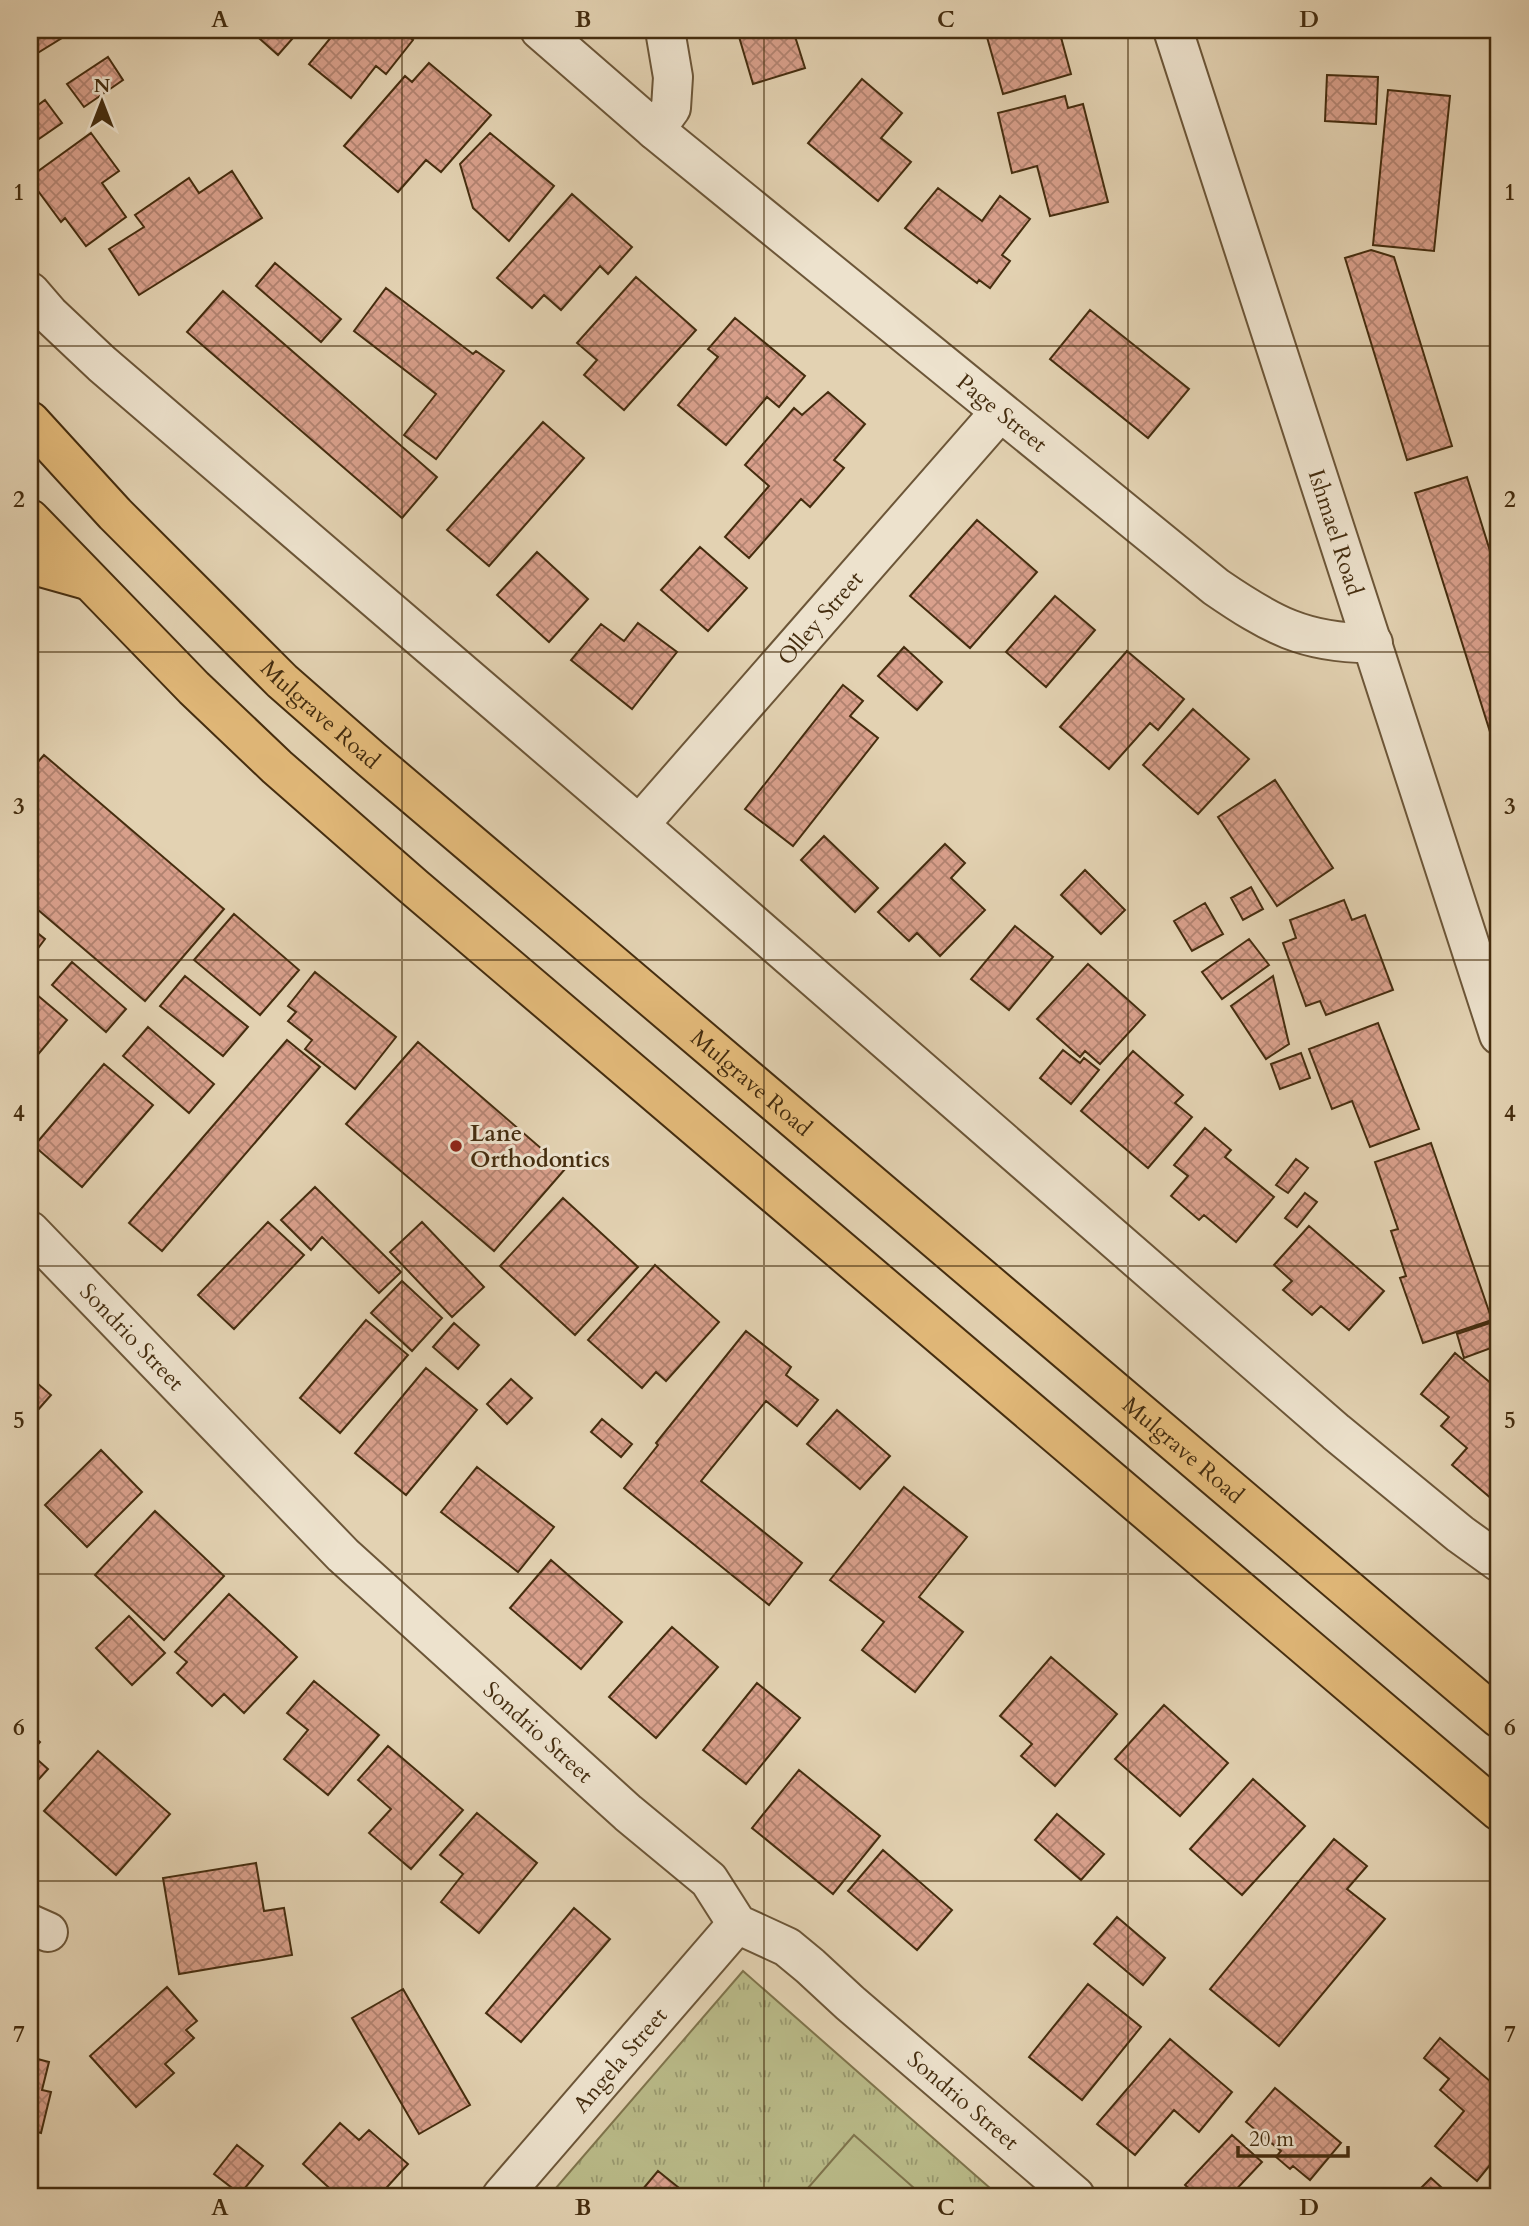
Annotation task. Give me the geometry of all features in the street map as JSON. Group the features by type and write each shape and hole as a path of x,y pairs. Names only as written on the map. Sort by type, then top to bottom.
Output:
{"main road":[{"name":"Mulgrave Road","path":"30,421 115,514 282,681 1499,1718"},
{"path":"30,519 194,688 277,767 414,887 1499,1811"},
{"path":"30,564 89,580"}],"street":[{"name":"Page Street","path":"540,30 655,130 1216,587 1279,626 1310,638 1343,643 1373,643"},
{"path":"655,130 671,108 673,77 665,30"},
{"name":"Ishmael Road","path":"1173,30 1499,1035"},
{"path":"30,292 49,314 102,364 639,825 1336,1432 1460,1534 1499,1562"},
{"name":"Olley Street","path":"639,825 1000,412"},
{"name":"Sondrio Street","path":"30,1231 343,1555 628,1813 709,1880 737,1924 795,1953 1075,2196"},
{"name":"Angela Street","path":"502,2196 737,1924"}],"green space":[{"path":"743,1971 999,2196 549,2196"},
{"path":"854,2135 923,2196 801,2196"}],"building":[{"path":"39,30 75,30 31,57 30,36"},
{"path":"250,30 300,30 278,55"},
{"path":"337,30 400,30 413,40 386,74 376,66 351,98 309,64"},
{"path":"737,30 793,30 805,68 753,84"},
{"path":"985,30 1059,30 1071,74 1003,94"},
{"path":"108,57 123,80 84,107 67,84"},
{"path":"429,63 491,115 441,172 426,160 398,192 344,146 405,76 412,82"},
{"path":"1327,75 1378,77 1376,124 1325,121"},
{"path":"862,79 902,113 881,138 911,162 878,201 808,143"},
{"path":"1388,90 1450,96 1434,251 1373,245"},
{"path":"1065,96 1068,108 1083,104 1108,202 1050,216 1037,166 1012,173 998,113"},
{"path":"45,100 62,123 30,145 30,111"},
{"path":"91,133 119,171 102,183 126,217 86,246 65,218 61,222 30,177"},
{"path":"490,133 554,186 509,241 473,208 460,164"},
{"path":"232,171 262,218 139,295 109,249 144,227 135,215 189,178 199,193"},
{"path":"938,188 982,221 1000,196 1030,219 1002,255 1010,261 990,288 979,280 977,283 905,228"},
{"path":"572,194 632,247 608,274 600,266 561,310 544,295 532,308 497,278"},
{"path":"1371,250 1394,257 1452,446 1407,460 1345,258"},
{"path":"275,263 341,319 321,342 256,286"},
{"path":"636,277 696,330 624,410 584,375 597,360 577,343"},
{"path":"386,288 473,354 476,351 504,371 436,459 404,435 436,394 354,331"},
{"path":"223,291 437,477 402,518 187,332"},
{"path":"1090,310 1189,389 1148,438 1050,359"},
{"path":"735,318 805,376 779,407 767,397 726,445 678,405 718,357 708,349"},
{"path":"828,392 865,424 834,460 844,468 810,507 801,499 749,558 725,537 769,486 745,465 794,408 802,415"},
{"path":"543,422 584,458 489,566 447,530"},
{"path":"1467,477 1499,580 1499,733 1491,735 1415,493"},
{"path":"977,520 1037,572 970,648 910,596"},
{"path":"700,547 747,588 708,631 661,590"},
{"path":"537,552 588,599 549,642 497,595"},
{"path":"1055,596 1095,630 1046,687 1006,652"},
{"path":"638,623 677,652 632,709 571,660 601,624 624,641"},
{"path":"904,647 942,682 917,710 878,676"},
{"path":"1127,651 1184,699 1158,730 1150,723 1109,769 1060,727"},
{"path":"843,685 863,701 850,716 878,738 793,846 745,809"},
{"path":"1193,709 1249,759 1198,814 1143,765"},
{"path":"44,755 224,909 145,1001 30,903 30,771"},
{"path":"1275,780 1333,868 1277,906 1218,817"},
{"path":"824,836 878,888 855,912 801,860"},
{"path":"945,844 965,863 951,878 985,910 940,956 917,933 909,941 878,912"},
{"path":"1085,870 1125,910 1101,934 1061,895"},
{"path":"1251,887 1263,909 1243,920 1231,898"},
{"path":"1344,900 1352,920 1365,915 1393,990 1326,1015 1320,1001 1306,1006 1283,943 1296,938 1290,920"},
{"path":"1205,903 1223,934 1192,951 1174,921"},
{"path":"234,914 299,970 260,1015 194,960"},
{"path":"1015,926 1053,957 1009,1010 971,979"},
{"path":"30,927 45,939 30,959"},
{"path":"1249,939 1269,965 1222,999 1202,972"},
{"path":"72,962 126,1009 106,1032 52,985"},
{"path":"1088,964 1145,1015 1100,1064 1085,1051 1080,1057 1037,1019"},
{"path":"315,972 396,1037 355,1089 305,1049 312,1040 288,1021 296,1012 288,1006"},
{"path":"185,976 248,1027 223,1056 160,1006"},
{"path":"1273,976 1289,1044 1266,1059 1231,1006"},
{"path":"30,989 67,1020 30,1064"},
{"path":"1378,1023 1419,1129 1370,1147 1352,1101 1332,1109 1309,1049"},
{"path":"148,1027 214,1084 189,1113 123,1056"},
{"path":"287,1040 320,1067 162,1251 129,1223"},
{"name":"Lane Orthodontics","path":"418,1042 565,1169 494,1251 346,1124"},
{"path":"1063,1050 1080,1063 1084,1058 1099,1070 1071,1104 1040,1078"},
{"path":"1133,1051 1183,1095 1175,1103 1192,1117 1148,1168 1081,1111"},
{"path":"1301,1053 1310,1078 1280,1089 1271,1064"},
{"path":"104,1064 153,1105 82,1187 34,1146"},
{"path":"1205,1128 1231,1150 1225,1157 1274,1197 1236,1242 1204,1215 1199,1220 1171,1196 1188,1176 1174,1165"},
{"path":"1431,1143 1492,1320 1423,1343 1400,1278 1406,1276 1391,1231 1398,1229 1375,1162"},
{"path":"1296,1159 1308,1168 1288,1193 1276,1185"},
{"path":"315,1187 401,1272 379,1293 322,1237 311,1250 281,1220"},
{"path":"1305,1193 1317,1202 1297,1227 1285,1218"},
{"path":"563,1198 638,1267 575,1335 500,1266"},
{"path":"268,1222 304,1255 234,1329 198,1295"},
{"path":"422,1222 484,1287 452,1317 390,1252"},
{"path":"1309,1226 1384,1291 1349,1330 1321,1306 1312,1315 1283,1290 1292,1281 1274,1265"},
{"path":"655,1265 719,1322 666,1381 656,1372 642,1388 588,1340"},
{"path":"402,1281 442,1318 412,1351 371,1313"},
{"path":"366,1320 408,1355 340,1433 300,1398"},
{"path":"1499,1320 1499,1345 1464,1358 1457,1334"},
{"path":"454,1323 479,1345 458,1369 433,1347"},
{"path":"746,1331 791,1367 786,1375 818,1400 797,1426 766,1401 701,1481 802,1563 769,1605 624,1488 658,1445 656,1443"},
{"path":"1455,1353 1499,1390 1499,1492 1493,1500 1452,1465 1467,1448 1441,1426 1449,1417 1421,1394"},
{"path":"426,1368 477,1410 406,1495 355,1453"},
{"path":"30,1377 51,1395 30,1419"},
{"path":"511,1379 532,1398 507,1424 487,1404"},
{"path":"837,1410 890,1456 860,1489 807,1444"},
{"path":"602,1419 632,1444 621,1457 591,1432"},
{"path":"101,1450 142,1492 87,1547 45,1505"},
{"path":"477,1467 554,1527 518,1572 441,1512"},
{"path":"904,1487 967,1537 919,1597 963,1632 915,1692 862,1650 884,1622 830,1580"},
{"path":"155,1511 224,1576 164,1640 95,1575"},
{"path":"551,1560 622,1622 581,1669 510,1608"},
{"path":"229,1594 297,1657 244,1713 224,1694 212,1706 177,1673 187,1662 175,1652"},
{"path":"129,1616 165,1653 132,1685 96,1648"},
{"path":"672,1627 718,1667 656,1738 609,1697"},
{"path":"1051,1657 1117,1714 1055,1786 1021,1756 1032,1744 1000,1716"},
{"path":"314,1681 379,1735 328,1795 284,1759 308,1730 287,1713"},
{"path":"757,1683 800,1718 746,1784 703,1750"},
{"path":"1164,1705 1228,1763 1180,1816 1115,1759"},
{"path":"30,1733 40,1742 30,1753"},
{"path":"388,1746 463,1810 411,1869 369,1833 391,1809 358,1780"},
{"path":"98,1751 170,1814 116,1875 44,1811"},
{"path":"30,1753 48,1769 30,1789"},
{"path":"799,1770 880,1836 833,1894 752,1828"},
{"path":"1253,1779 1305,1826 1242,1895 1190,1849"},
{"path":"477,1813 537,1863 479,1933 441,1902 463,1874 440,1855"},
{"path":"1057,1814 1104,1854 1081,1880 1035,1840"},
{"path":"1334,1839 1367,1866 1347,1889 1385,1919 1279,2046 1210,1989"},
{"path":"883,1850 952,1910 917,1950 848,1891"},
{"path":"256,1863 264,1911 284,1908 292,1955 179,1974 163,1878"},
{"path":"574,1908 610,1939 521,2042 486,2013"},
{"path":"1117,1917 1165,1958 1143,1985 1094,1944"},
{"path":"1088,1984 1141,2027 1082,2100 1029,2057"},
{"path":"167,1987 197,2021 186,2030 194,2038 165,2064 174,2073 136,2107 90,2056"},
{"path":"403,1989 470,2105 419,2134 352,2018"},
{"path":"1440,2038 1499,2089 1499,2154 1477,2181 1435,2146 1464,2111 1440,2090 1449,2079 1424,2058"},
{"path":"1170,2039 1232,2092 1199,2132 1174,2110 1135,2155 1097,2124"},
{"path":"30,2057 49,2062 42,2090 51,2092 41,2133 30,2130"},
{"path":"1275,2088 1341,2143 1310,2180 1276,2157 1281,2151 1246,2122"},
{"path":"340,2123 359,2140 369,2130 408,2164 379,2196 338,2196 303,2164"},
{"path":"1232,2135 1262,2162 1230,2196 1197,2196 1185,2185"},
{"path":"237,2145 263,2166 240,2194 214,2174"},
{"path":"658,2171 689,2196 637,2196"},
{"path":"1431,2178 1451,2196 1413,2196"}],"place":[{"name":"Lane Orthodontics","path":"456,1146"}]}
